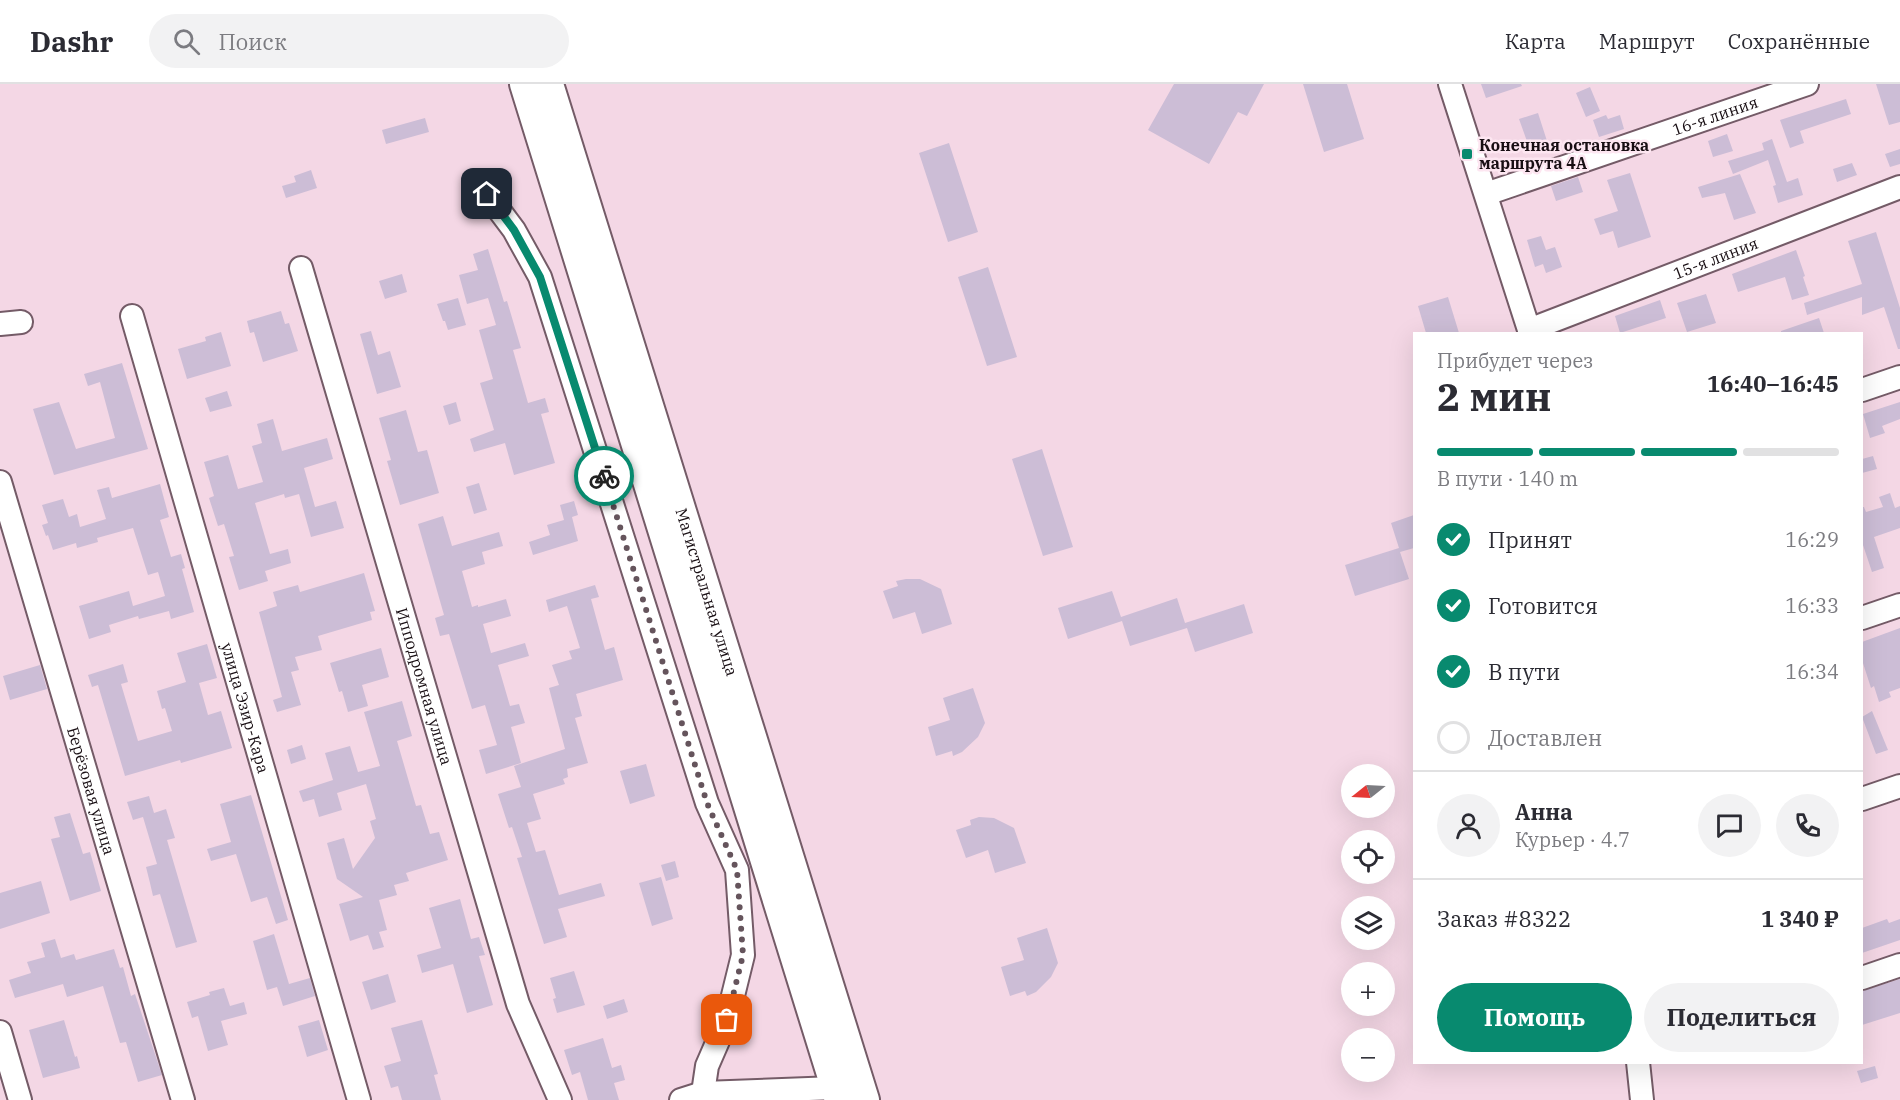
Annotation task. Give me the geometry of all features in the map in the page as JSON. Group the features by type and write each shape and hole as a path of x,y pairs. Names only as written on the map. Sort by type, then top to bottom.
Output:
{"main road":[{"name":"Магистральная улица","path":"524,84 850,1092"},
{"name":"Магистральная улица","path":"549,84 850,1092"}],"street":[{"path":"1450,84 1530,331"},
{"name":"16-я линия","path":"1486,194 1807,84"},
{"name":"15-я линия","path":"1530,331 1900,187"},
{"path":"487,194 514,230 540,277 707,803 737,870 743,955 727,1020 692,1097 850,1092"},
{"name":"Ипподромная улица","path":"301,267 518,1004 560,1100"},
{"name":"улица Эзир-Кара","path":"132,316 359,1100"},
{"path":"1863,390 1900,377"},
{"name":"Берёзовая улица","path":"0,482 183,1100"},
{"path":"1863,618 1900,604"},
{"path":"1863,799 1900,786"},
{"path":"1863,978 1900,965"},
{"path":"0,1032 20,1100"},
{"path":"1638,1064 1642,1100"}],"building":[{"path":"1174,84 1264,84 1247,116 1238,112 1209,164 1148,130"},
{"path":"1303,84 1347,84 1364,139 1324,152"},
{"path":"1481,84 1521,84 1522,86 1486,98"},
{"path":"1876,84 1900,84 1900,122 1889,125"},
{"path":"1590,87 1600,111 1586,117 1576,93"},
{"path":"1846,99 1851,114 1800,131 1804,143 1790,148 1780,120"},
{"path":"1538,113 1547,141 1529,147 1519,119"},
{"path":"1606,115 1608,119 1620,115 1624,129 1599,137 1593,120"},
{"path":"425,118 429,132 386,144 382,130"},
{"path":"1727,134 1733,151 1713,157 1708,141"},
{"path":"1772,139 1787,182 1798,178 1803,195 1778,203 1773,186 1776,185 1768,160 1733,174 1728,161 1764,150 1762,143"},
{"path":"949,143 978,232 948,242 919,153"},
{"path":"1900,149 1900,164 1890,167 1885,154"},
{"path":"1852,163 1857,175 1837,182 1833,169"},
{"path":"311,170 317,188 286,198 282,186 296,182 294,176"},
{"path":"1630,173 1651,237 1618,248 1613,231 1600,235 1594,219 1618,211 1607,180"},
{"path":"1740,174 1756,213 1734,220 1725,193 1702,198 1698,187"},
{"path":"1578,177 1583,192 1556,201 1551,186"},
{"path":"1876,232 1900,308 1900,349 1898,349 1884,307 1862,315 1862,297 1807,315 1804,303 1862,284 1848,241"},
{"path":"1541,236 1546,250 1555,247 1562,267 1546,273 1543,264 1535,267 1527,240"},
{"path":"488,249 521,348 513,350 528,403 545,398 549,412 541,414 555,463 514,475 505,443 474,452 470,439 494,430 480,383 493,379 479,330 496,325 488,298 467,304 459,275 478,270 473,254"},
{"path":"1796,250 1809,295 1792,300 1785,277 1738,292 1732,274"},
{"path":"988,267 1017,357 987,366 958,277"},
{"path":"402,274 407,292 385,299 379,281"},
{"path":"1706,294 1716,323 1687,332 1677,303"},
{"path":"1448,297 1459,332 1426,332 1418,306"},
{"path":"458,298 466,325 448,330 437,304"},
{"path":"1660,300 1666,318 1620,332 1615,316"},
{"path":"281,311 285,324 289,323 298,351 263,362 254,332 250,333 247,321"},
{"path":"1819,318 1824,332 1781,332"},
{"path":"371,331 378,355 390,351 401,387 377,394 360,334"},
{"path":"221,332 231,366 187,379 178,349 206,341 205,337"},
{"path":"122,363 148,449 54,475 33,409 59,402 76,449 115,438 100,382 88,386 84,374"},
{"path":"227,391 232,406 210,412 205,398"},
{"path":"456,402 461,421 449,425 443,406"},
{"path":"1900,402 1900,419 1882,426 1885,433 1870,438 1863,414"},
{"path":"406,410 418,452 427,450 439,493 400,505 387,461 391,460 379,418"},
{"path":"273,419 282,451 327,438 333,459 304,468 315,507 336,501 344,528 311,537 299,494 285,498 284,494 255,503 270,554 288,549 291,563 265,571 268,581 239,590 229,557 234,556 224,524 218,526 209,498 214,496 204,462 228,455 238,489 263,482 252,446 262,443 257,424"},
{"path":"1042,449 1073,547 1043,556 1012,459"},
{"path":"1873,456 1877,469 1863,473 1863,459"},
{"path":"479,483 487,510 474,514 466,487"},
{"path":"160,484 169,517 160,520 171,557 181,554 185,568 182,569 194,612 171,619 169,611 139,619 138,616 109,625 111,632 89,639 79,606 129,591 133,606 165,596 158,572 148,575 133,528 97,538 98,542 77,548 76,543 53,550 42,525 48,523 42,505 63,499 69,517 77,514 80,527 106,519 97,490 109,487 112,498"},
{"path":"1890,493 1895,508 1900,506 1900,528 1874,537 1884,568 1872,572 1863,545 1863,507 1866,512 1883,507 1879,497"},
{"path":"574,501 578,515 572,517 578,541 533,555 529,542 550,535 547,525 564,520 560,505"},
{"path":"1413,515 1413,548 1400,552 1409,579 1355,596 1345,565 1399,548 1391,523"},
{"path":"443,516 452,546 499,532 503,546 482,552 485,564 462,571 472,607 506,599 511,616 483,624 491,653 525,643 529,656 498,665 510,706 519,704 525,723 511,727 521,763 486,774 479,750 497,745 485,705 472,709 449,634 440,636 435,618 444,615 418,524"},
{"path":"364,573 375,611 370,612 372,620 318,636 322,650 295,657 299,670 291,672 301,705 277,712 273,700 282,697 259,612 277,606 273,592 298,585 300,592"},
{"path":"920,579 941,589 952,624 922,634 915,612 893,619 883,591 898,586 896,581"},
{"path":"595,585 599,597 591,599 605,650 614,647 623,680 576,694 582,716 575,718 588,763 567,769 568,777 563,779 565,784 533,794 541,819 527,823 536,852 545,850 559,895 601,883 605,896 558,909 567,937 544,944 517,858 522,857 512,827 509,828 498,794 521,787 514,766 565,749 549,688 559,685 552,665 572,659 569,651 580,648 567,606 549,612 546,600"},
{"path":"1112,591 1121,617 1177,598 1185,623 1244,604 1253,633 1195,652 1187,628 1130,646 1122,621 1068,639 1058,608"},
{"path":"1900,628 1900,688 1889,692 1891,697 1879,702 1874,686 1871,688 1863,663 1863,642"},
{"path":"207,644 217,678 199,683 208,715 221,711 232,748 125,776 98,685 92,687 88,675 123,664 128,682 121,684 138,741 172,731 157,691 186,682 177,653"},
{"path":"381,648 389,677 362,685 368,706 348,712 330,663"},
{"path":"40,665 47,689 10,700 3,676"},
{"path":"973,688 985,723 978,737 962,752 953,756 952,751 936,756 928,727 950,720 943,698"},
{"path":"402,701 412,736 397,741 416,806 421,805 430,834 439,832 448,860 406,873 409,881 394,885 397,895 379,900 387,930 379,932 384,947 373,950 368,935 350,941 339,904 363,897 337,879 327,843 344,838 353,869 375,838 370,821 376,819 366,784 337,793 342,810 319,817 314,799 303,802 299,791 333,780 325,753 350,746 358,772 380,766 364,712"},
{"path":"1872,711 1888,750 1876,754 1863,716"},
{"path":"302,745 306,759 291,764 287,750"},
{"path":"646,764 655,796 630,804 620,771"},
{"path":"251,795 288,920 276,924 267,897 251,902 236,854 211,861 207,849 231,842 220,804"},
{"path":"149,796 154,813 166,809 175,838 167,840 197,942 176,948 160,894 153,896 146,867 157,864 143,817 133,820 127,802"},
{"path":"70,813 83,854 90,852 101,891 70,901 51,839 60,837 54,817"},
{"path":"979,817 994,818 1014,828 1026,863 995,873 988,850 966,858 956,830 971,825 970,820"},
{"path":"675,861 679,877 666,881 661,865"},
{"path":"661,877 673,919 652,926 639,883"},
{"path":"41,881 50,913 0,929 0,893"},
{"path":"460,899 471,939 479,937 485,955 479,956 493,1005 467,1013 453,964 422,973 417,955 441,948 429,908"},
{"path":"1887,919 1889,923 1900,919 1900,940 1863,953 1863,928"},
{"path":"1047,928 1058,963 1051,977 1036,992 1027,996 1025,991 1010,996 1001,967 1024,960 1017,938"},
{"path":"274,934 289,984 310,978 315,996 283,1006 277,987 267,990 253,941"},
{"path":"55,939 61,958 74,954 76,960 114,949 120,968 123,967 131,996 135,994 162,1075 138,1082 126,1042 120,1043 103,986 67,997 63,984 15,998 9,980 31,973 27,962 45,957 41,943"},
{"path":"574,971 585,1005 557,1013 553,999 556,998 550,978"},
{"path":"388,974 396,1002 371,1010 362,982"},
{"path":"1900,979 1900,1013 1863,1025 1863,991"},
{"path":"224,988 230,1006 244,1002 247,1014 221,1021 228,1045 208,1051 198,1016 192,1018 187,1002"},
{"path":"624,999 628,1012 607,1019 603,1006"},
{"path":"64,1020 80,1068 43,1078 29,1030"},
{"path":"319,1020 328,1050 307,1057 298,1026"},
{"path":"422,1020 438,1074 434,1075 441,1100 402,1100 398,1086 391,1088 384,1066 401,1061 391,1028"},
{"path":"603,1038 612,1068 621,1065 625,1080 614,1083 619,1100 588,1100 580,1072 572,1075 564,1050"},
{"path":"1875,1066 1878,1078 1861,1083 1857,1071"}],"way so far":[{"path":"604,476 707,803 737,870 743,955 727,1020"}],"place":[{"name":"Конечная остановка маршрута 4А","path":"1467,154"}],"route":[{"path":"487,194 514,230 540,277 604,476"}]}
